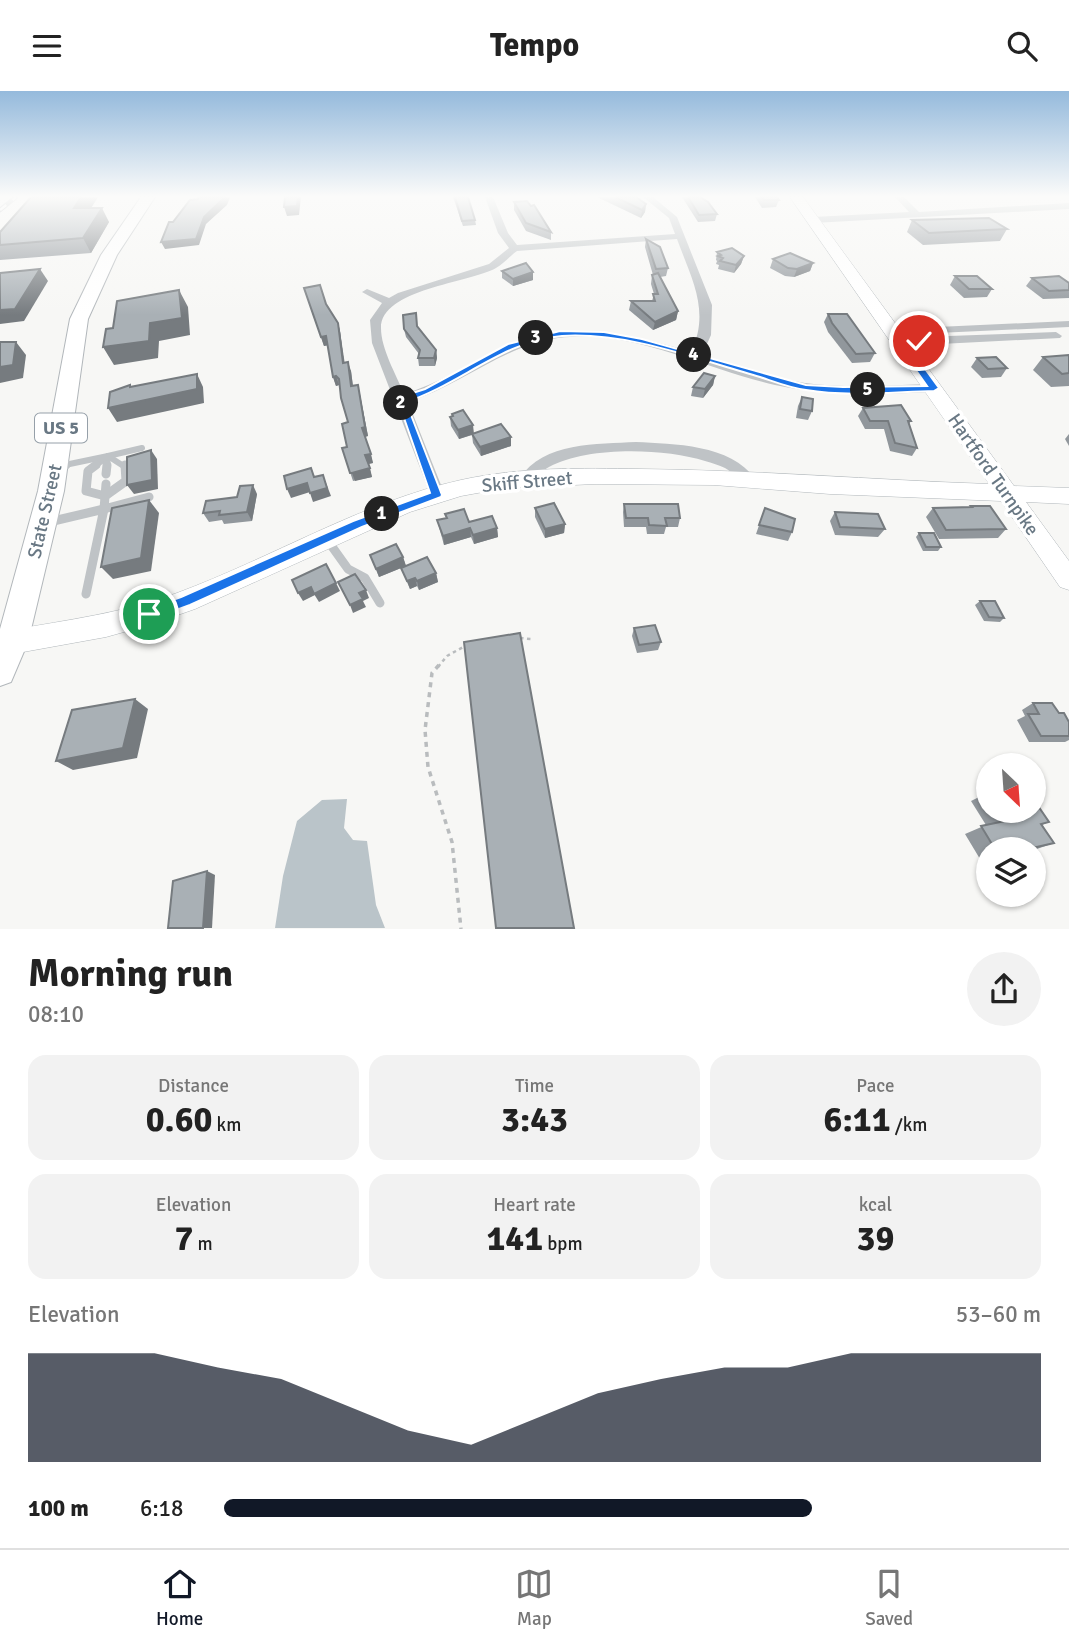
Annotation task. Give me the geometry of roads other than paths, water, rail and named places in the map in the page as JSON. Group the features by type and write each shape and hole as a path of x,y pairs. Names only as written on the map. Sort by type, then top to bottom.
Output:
{"main road":[{"name":"State Street","path":"0,671 12,642 43,524 82,309 109,255 122,236"},
{"name":"Hartford Turnpike","path":"825,236 1069,580"},
{"name":"Skiff Street","path":"12,642 149,614 186,601 326,538 437,495 487,483 528,478 630,476 747,479 895,489 1005,491 1069,496"}],"street":[{"path":"505,236 514,248"},
{"path":"437,495 374,331 375,320 389,302 419,289 493,266 514,248 679,236"},
{"path":"680,236 706,305 705,335 695,356"},
{"path":"367,292 389,302"},
{"path":"897,337 1069,324"},
{"path":"400,400 429,391 511,346 560,334 614,336 805,387 843,390 934,388"},
{"path":"897,337 1069,335"}],"lane":[{"path":"55,467 142,448"},
{"path":"86,594 104,509 108,456"},
{"path":"105,496 86,491 88,471 108,456"},
{"path":"105,496 126,481 125,465 108,456"},
{"path":"43,524 149,497"},
{"path":"326,538 348,569 365,578 380,603"}]}
